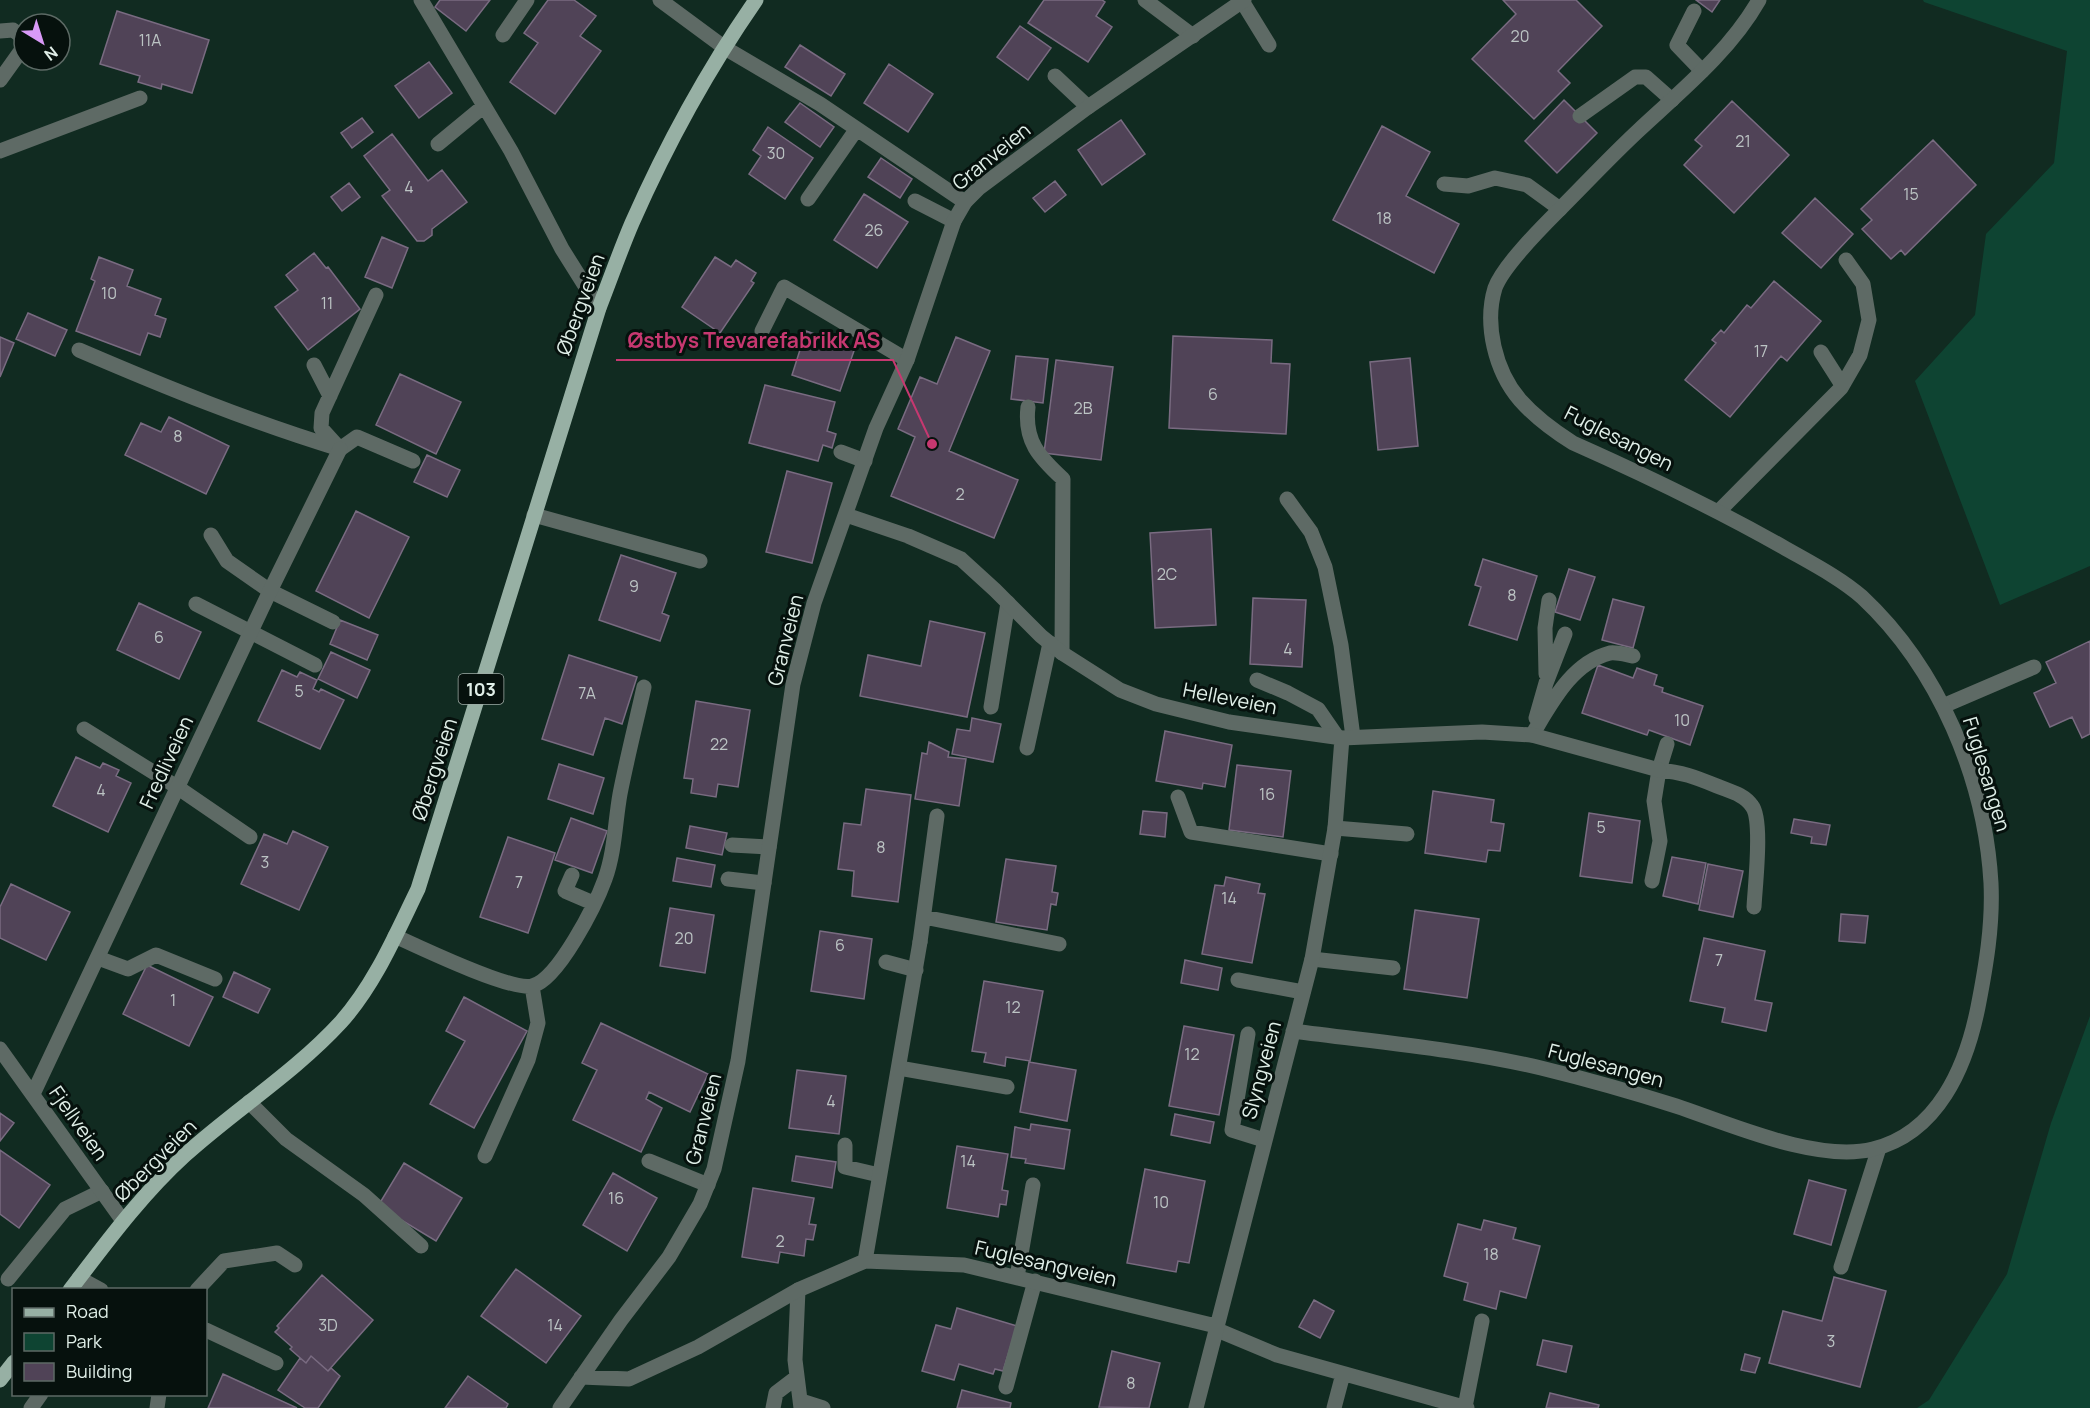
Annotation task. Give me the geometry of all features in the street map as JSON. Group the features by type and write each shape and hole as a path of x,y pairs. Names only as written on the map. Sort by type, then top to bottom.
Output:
{"main road":[{"name":"Øbergveien","path":"74,1284 123,1221 185,1155 310,1053 342,1020 370,982 395,936 418,889 599,308 632,224 665,154 725,48 756,0"}],"street":[{"path":"422,0 511,151 562,249 599,308"},
{"path":"503,35 527,0"},
{"path":"660,0 725,48 820,104 964,202"},
{"path":"1145,0 1192,36"},
{"name":"Fuglesangen","path":"1293,1031 1445,1051 1538,1067 1637,1094 1741,1129 1807,1147 1844,1152 1879,1148 1894,1142 1920,1126 1937,1108 1961,1065 1977,1013 1990,935 1991,886 1987,838 1960,746 1943,706 1917,662 1860,595 1825,571 1719,511 1573,443 1555,431 1520,399 1508,381 1498,360 1493,338 1490,312 1496,286 1515,257 1560,209 1722,50 1759,0"},
{"path":"1243,1 1269,45"},
{"name":"Granveien","path":"560,1408 580,1377 669,1257 685,1232 714,1169 738,1061 793,684 814,603 876,428 908,360 954,221 964,202 979,188 1088,107 1243,1"},
{"path":"1694,11 1677,45 1702,71"},
{"path":"0,31 13,30 24,38 23,48 0,80"},
{"path":"1054,76 1088,107"},
{"path":"1580,116 1635,77 1646,77 1672,100"},
{"path":"0,152 140,98"},
{"path":"438,144 484,106"},
{"path":"808,199 856,130"},
{"path":"1444,184 1468,186 1495,178 1527,185 1560,209"},
{"path":"915,201 954,221"},
{"path":"1719,511 1842,385 1860,355 1869,320 1863,284 1846,260"},
{"path":"762,331 783,287 908,360"},
{"path":"340,449 321,428 322,413 376,295"},
{"path":"79,350 178,393 286,433 340,449"},
{"path":"1821,352 1842,385"},
{"path":"314,364 330,396"},
{"path":"1028,407 1026,424 1034,448 1063,479 1056,648 1028,748"},
{"path":"340,449 357,437 414,460"},
{"name":"Fredliveien","path":"33,1094 250,633 340,449"},
{"path":"841,452 865,461"},
{"name":"Slyngveien","path":"1196,1408 1215,1327 1312,959 1335,828 1345,738 1341,645 1324,567 1311,532 1287,499"},
{"path":"534,515 700,561"},
{"name":"Helleveien","path":"846,515 908,536 961,559 1056,648 1120,690 1156,704 1229,722 1345,738 1482,732 1532,735 1659,770 1683,773 1741,795 1754,807 1758,830 1754,907"},
{"path":"211,535 228,561 270,591 333,622"},
{"path":"1546,683 1545,628 1549,600"},
{"path":"991,707 1008,603"},
{"path":"196,604 315,665"},
{"path":"1532,735 1546,683 1565,634"},
{"path":"1532,735 1555,697 1575,673 1612,653 1633,656"},
{"path":"1943,706 2034,667"},
{"path":"1257,680 1318,709 1345,738"},
{"path":"395,936 510,984 532,986 554,971 573,942 605,879 617,833 620,796 644,687"},
{"path":"84,729 177,787 249,837"},
{"path":"1652,881 1660,841 1654,801 1659,770 1667,744"},
{"path":"1178,797 1191,832 1331,854"},
{"path":"865,1261 916,970 937,816"},
{"path":"1335,828 1407,834"},
{"path":"732,845 769,847"},
{"path":"572,874 565,891 593,903"},
{"path":"728,879 764,883"},
{"path":"924,917 1059,944"},
{"path":"98,958 128,969 156,956 215,979"},
{"path":"1312,959 1393,968"},
{"path":"886,962 916,970"},
{"path":"1238,980 1303,992"},
{"path":"485,1156 528,1060 538,1023 532,986"},
{"path":"1248,1034 1232,1130 1264,1140"},
{"name":"Fjellveien","path":"1,1051 123,1221"},
{"path":"898,1068 1007,1087"},
{"path":"249,1102 286,1139 364,1195 421,1246"},
{"path":"845,1145 845,1167 879,1175"},
{"path":"1841,1267 1879,1148"},
{"path":"649,1161 708,1185"},
{"path":"1017,1277 1033,1185"},
{"path":"8,1279 65,1209 102,1191"},
{"path":"199,1288 224,1261 277,1252 295,1265"},
{"name":"Fuglesangveien","path":"580,1377 629,1379 698,1347 798,1290 865,1261 964,1265 1035,1281 1215,1327 1277,1355 1466,1408"},
{"path":"1006,1388 1035,1281"},
{"path":"74,1284 92,1288"},
{"path":"798,1290 795,1360 801,1405 823,1408"},
{"path":"1466,1408 1482,1321"},
{"path":"207,1330 276,1363"},
{"path":"1334,1408 1343,1374"},
{"path":"773,1408 776,1393 797,1377"},
{"path":"31,1408 40,1396"}],"green space":[{"path":"1923,0 2090,0 2090,566 2000,605 1915,381 1975,315 1986,234 2054,163 2067,51"},
{"path":"2090,1016 2090,1408 1917,1408 1929,1400 2007,1274 2051,1123"}],"building":[{"path":"440,0 490,0 466,31 435,7"},
{"path":"548,0 574,0 596,16 580,36 601,51 555,114 510,82 538,43 524,33"},
{"path":"1044,0 1102,0 1105,2 1096,16 1112,27 1088,62 1028,23"},
{"path":"1503,0 1576,0 1602,26 1558,71 1570,83 1534,119 1472,59 1516,14"},
{"path":"1696,0 1720,0 1712,12"},
{"path":"117,11 209,40 192,93 162,84 161,89 138,82 140,76 100,64"},
{"path":"1020,26 1051,48 1028,80 997,57"},
{"path":"800,45 845,74 831,96 785,67"},
{"path":"429,62 452,93 419,118 395,86"},
{"path":"889,64 933,94 908,132 864,103"},
{"path":"1564,100 1597,133 1557,173 1525,141"},
{"path":"1732,101 1789,155 1734,213 1684,165 1702,146 1695,140"},
{"path":"800,103 834,127 820,147 785,122"},
{"path":"362,118 373,132 352,148 341,133"},
{"path":"1121,120 1145,154 1102,185 1078,150"},
{"path":"1382,126 1430,152 1406,196 1459,224 1434,273 1333,220"},
{"path":"768,127 813,158 785,199 749,174 761,156 753,150"},
{"path":"392,134 428,181 442,170 467,202 432,229 432,235 424,241 417,241 382,196 390,190 364,156"},
{"path":"1933,140 1976,185 1905,255 1901,250 1891,259 1862,229 1872,220 1861,209"},
{"path":"881,158 912,179 900,198 868,177"},
{"path":"1055,181 1066,195 1045,212 1033,198"},
{"path":"349,183 360,197 342,211 331,197"},
{"path":"864,194 908,222 877,268 834,240"},
{"path":"1815,198 1853,234 1821,268 1782,233"},
{"path":"382,237 408,248 392,288 365,277"},
{"path":"314,253 326,268 328,267 360,309 308,350 275,307 298,290 286,275"},
{"path":"99,257 133,270 127,286 161,299 155,315 166,319 160,337 148,333 140,355 76,331 95,281 91,279"},
{"path":"715,257 731,267 736,260 756,273 751,281 754,283 720,333 682,307"},
{"path":"1774,281 1821,321 1787,361 1781,356 1730,417 1685,380 1716,343 1712,340 1721,330 1724,333 1747,305 1751,308"},
{"path":"28,313 67,330 55,356 16,339"},
{"path":"806,331 855,348 840,391 792,375"},
{"path":"1173,336 1272,340 1271,363 1290,364 1286,434 1169,428"},
{"path":"0,337 14,343 0,377"},
{"path":"956,337 990,351 949,451 1018,480 994,538 891,496 915,437 898,429 920,377 937,384"},
{"path":"1016,356 1048,359 1043,403 1011,399"},
{"path":"1410,358 1418,446 1378,450 1370,362"},
{"path":"1056,360 1113,367 1101,460 1044,453"},
{"path":"400,374 461,402 436,454 376,425"},
{"path":"765,385 835,402 827,431 836,434 832,448 823,445 818,461 749,443"},
{"path":"169,417 229,446 206,494 125,455 141,423 161,432"},
{"path":"427,455 460,470 447,497 414,482"},
{"path":"787,471 832,483 812,563 766,552"},
{"path":"356,511 409,537 369,618 316,591"},
{"path":"1211,529 1216,625 1155,628 1150,533"},
{"path":"621,555 676,573 662,613 669,616 660,641 599,620"},
{"path":"1483,559 1537,576 1517,640 1469,625 1481,587 1475,585"},
{"path":"1569,569 1595,577 1580,620 1555,612"},
{"path":"1253,598 1306,600 1302,667 1250,664"},
{"path":"1613,599 1644,607 1633,648 1602,640"},
{"path":"139,603 201,632 179,679 117,650"},
{"path":"340,620 378,635 367,660 330,644"},
{"path":"930,621 985,633 967,717 860,696 868,655 921,666"},
{"path":"2090,641 2090,734 2082,738 2072,717 2050,727 2034,693 2056,683 2046,662"},
{"path":"331,652 370,670 357,698 318,679"},
{"path":"569,655 637,677 622,724 605,718 593,755 542,739"},
{"path":"1598,665 1633,678 1637,668 1657,675 1654,685 1663,688 1662,692 1703,706 1690,745 1649,730 1647,735 1582,713"},
{"path":"282,670 297,677 300,672 317,680 313,689 319,692 321,689 344,700 320,749 258,721"},
{"path":"696,701 750,710 738,787 718,784 716,797 691,793 693,779 684,778"},
{"path":"972,718 1001,724 993,762 952,754 957,729 970,731"},
{"path":"1165,731 1232,745 1225,787 1203,783 1202,789 1156,781"},
{"path":"929,742 949,752 948,757 966,759 959,806 915,799 922,753 927,754"},
{"path":"76,757 100,768 103,763 119,770 116,776 131,783 108,832 53,806"},
{"path":"559,764 604,778 593,814 548,799"},
{"path":"1237,765 1291,771 1283,837 1229,830"},
{"path":"866,789 911,795 898,902 852,896 854,871 838,869 844,823 861,825"},
{"path":"1433,791 1494,800 1491,822 1504,824 1500,851 1488,850 1486,862 1425,853"},
{"path":"1143,811 1167,813 1165,837 1140,834"},
{"path":"1589,813 1640,821 1632,883 1580,876"},
{"path":"571,818 607,831 592,873 555,860"},
{"path":"1794,819 1830,825 1826,845 1811,843 1812,837 1791,833"},
{"path":"690,826 727,833 722,855 686,848"},
{"path":"293,831 328,847 299,910 241,884 264,834 287,844"},
{"path":"508,837 555,853 528,933 480,917"},
{"path":"1672,857 1706,863 1698,904 1663,896"},
{"path":"677,858 715,865 711,887 673,881"},
{"path":"1006,859 1056,866 1052,892 1058,893 1056,905 1051,904 1047,930 996,922"},
{"path":"1708,864 1743,871 1733,917 1699,910"},
{"path":"1226,877 1260,884 1258,893 1265,894 1252,963 1202,954 1215,885 1224,886"},
{"path":"11,884 70,912 46,960 0,938 0,907"},
{"path":"670,908 714,915 705,973 660,966"},
{"path":"1415,910 1479,919 1467,998 1404,989"},
{"path":"1841,914 1868,916 1865,943 1839,941"},
{"path":"820,931 872,939 864,999 811,991"},
{"path":"1704,938 1765,951 1755,1000 1772,1003 1766,1031 1722,1022 1725,1008 1690,1001"},
{"path":"1185,960 1222,968 1218,990 1181,983"},
{"path":"147,965 213,997 189,1046 123,1014"},
{"path":"234,972 270,989 258,1013 223,997"},
{"path":"984,981 1043,991 1030,1061 1006,1057 1005,1066 984,1062 986,1053 972,1051"},
{"path":"464,997 527,1031 474,1128 430,1104 465,1041 446,1031"},
{"path":"601,1023 708,1074 690,1112 649,1092 646,1099 662,1108 641,1152 573,1120 597,1070 582,1063"},
{"path":"1184,1026 1234,1035 1219,1115 1169,1106"},
{"path":"1029,1062 1076,1070 1067,1121 1020,1112"},
{"path":"797,1070 846,1076 839,1134 789,1128"},
{"path":"0,1113 14,1123 0,1141"},
{"path":"1175,1114 1214,1122 1210,1143 1171,1135"},
{"path":"1031,1124 1070,1130 1064,1169 1025,1163 1026,1159 1011,1157 1015,1127 1030,1130"},
{"path":"957,1146 1008,1154 1002,1190 1008,1191 1006,1205 1000,1204 998,1217 947,1208"},
{"path":"0,1150 50,1185 19,1228 0,1214"},
{"path":"796,1156 836,1162 832,1188 792,1181"},
{"path":"404,1163 462,1198 436,1241 378,1206"},
{"path":"1145,1169 1205,1181 1189,1263 1178,1261 1176,1272 1127,1263"},
{"path":"613,1173 657,1198 627,1251 583,1225"},
{"path":"1809,1180 1846,1190 1831,1245 1794,1234"},
{"path":"753,1188 814,1198 809,1224 816,1225 813,1240 806,1239 804,1256 780,1252 778,1263 742,1257"},
{"path":"1484,1220 1516,1228 1513,1239 1540,1246 1526,1298 1500,1291 1496,1309 1464,1300 1468,1283 1444,1276 1458,1224 1481,1230"},
{"path":"516,1269 581,1316 546,1363 481,1316"},
{"path":"322,1275 373,1320 328,1371 311,1356 306,1363 275,1332 279,1328 277,1326"},
{"path":"1834,1277 1886,1291 1860,1387 1769,1363 1783,1311 1822,1321"},
{"path":"1314,1300 1334,1311 1320,1338 1299,1327"},
{"path":"957,1308 1017,1326 1003,1371 995,1369 993,1374 959,1364 954,1380 922,1371 936,1325 951,1329"},
{"path":"1543,1340 1572,1346 1566,1372 1537,1365"},
{"path":"1112,1351 1160,1363 1149,1408 1099,1407"},
{"path":"1745,1354 1760,1358 1755,1373 1741,1370"},
{"path":"311,1356 328,1371 331,1368 340,1376 318,1408 305,1408 278,1390 300,1358 306,1363"},
{"path":"223,1374 297,1408 208,1408"},
{"path":"468,1376 508,1404 506,1408 445,1408"},
{"path":"962,1390 1011,1403 1010,1408 957,1408"},
{"path":"1550,1393 1599,1405 1598,1408 1546,1408"}],"place":[{"name":"Østbys Trevarefabrikk AS","path":"932,444"}]}
